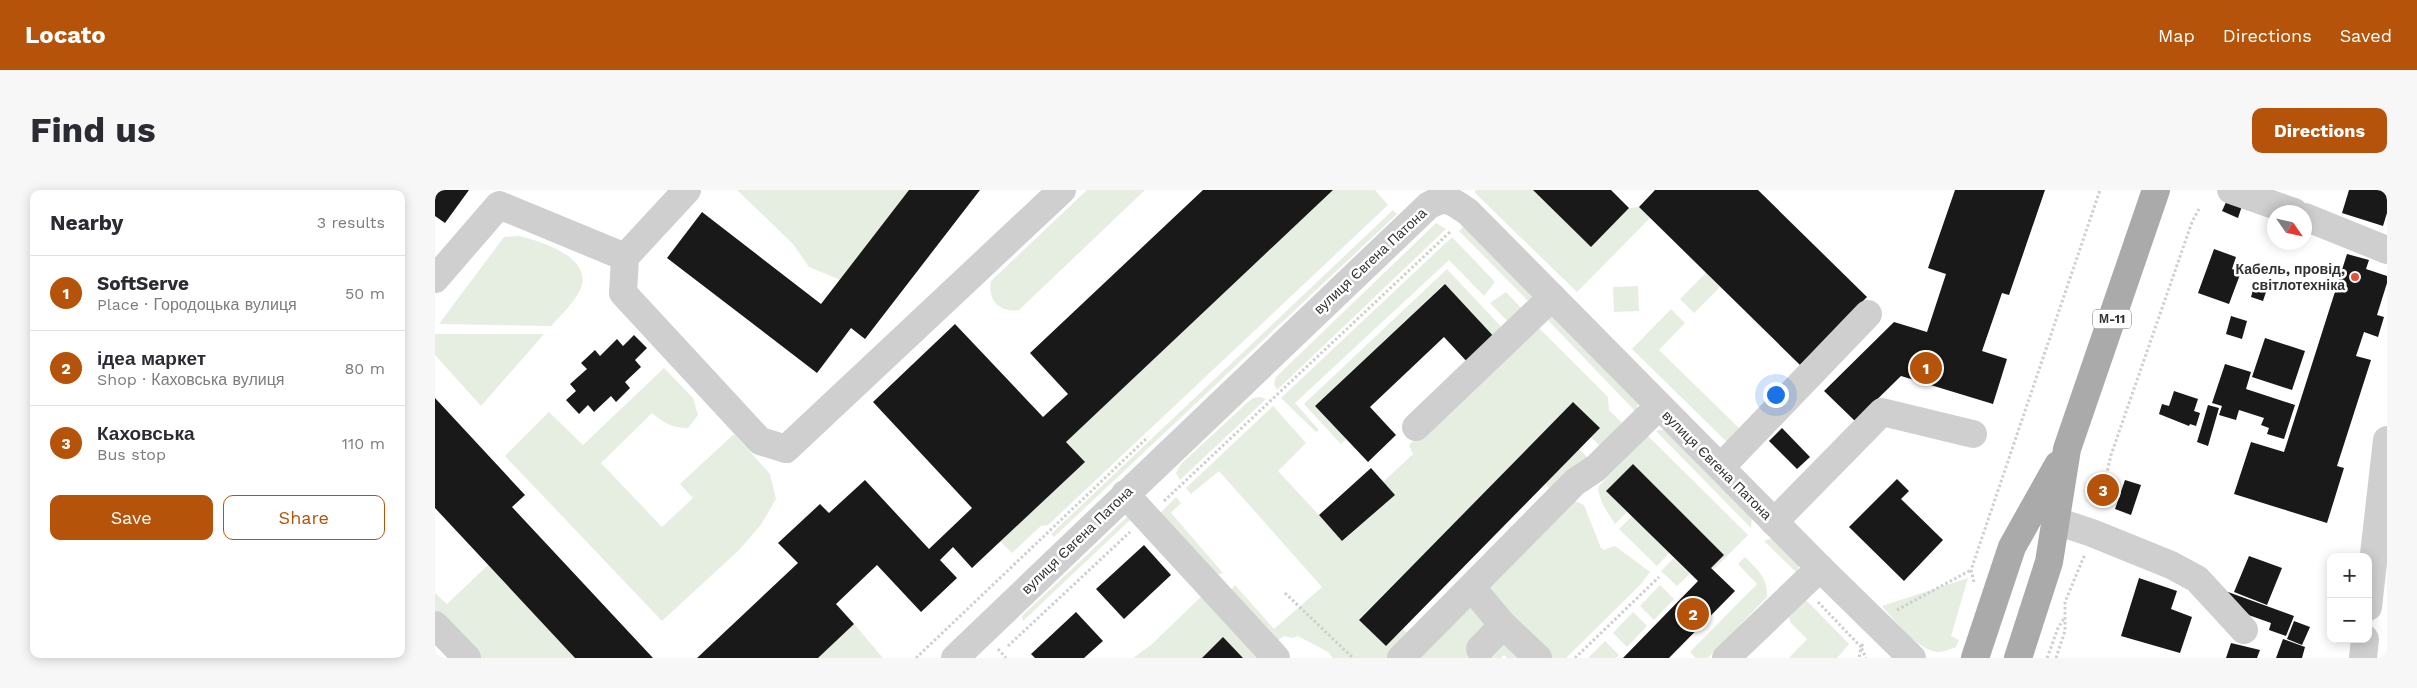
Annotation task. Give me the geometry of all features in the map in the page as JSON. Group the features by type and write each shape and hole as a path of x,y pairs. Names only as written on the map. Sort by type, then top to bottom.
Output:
{"main road":[{"name":"М-11","path":"2017,657 2049,562 2067,449 2156,190"},
{"name":"М-11","path":"1975,658 2012,546 2067,449"}],"street":[{"path":"687,190 625,257 623,293 760,441 786,449 1062,190"},
{"path":"2231,190 2288,205"},
{"name":"вулиця Євгена Патона","path":"955,658 1428,206 1446,195 1468,212 1774,522 1811,577 1912,658"},
{"path":"438,269 505,197 625,257"},
{"path":"2312,215 2387,250"},
{"path":"1416,427 1552,297"},
{"path":"1721,467 1868,314"},
{"path":"1401,658 1575,482 1596,468 1659,406"},
{"path":"1774,522 1882,412 1973,434"},
{"path":"2369,598 2387,440"},
{"path":"1125,494 1276,658"},
{"path":"2056,522 2092,533 2171,565 2197,579 2244,630"},
{"path":"1726,658 1811,577"},
{"path":"1472,588 1503,625 1538,658"},
{"path":"435,625 467,658"},
{"path":"1480,649 1503,625"},
{"path":"2363,658 2365,643"}],"path":[{"path":"1975,582 1971,570 2100,190"},
{"path":"2103,490 2111,455 2192,222 2199,209"},
{"path":"1008,646 1451,231"},
{"path":"2056,658 2065,631 2065,602 2087,548"},
{"path":"1895,611 1971,570"},
{"path":"1575,658 1659,577"},
{"path":"1811,577 1861,647 1866,658"},
{"path":"1285,593 1353,658"},
{"path":"2047,658 2058,628 2065,617"},
{"path":"1859,658 1861,647"}],"shaded area":[{"path":"737,190 913,190 843,281 809,267 793,244"},
{"path":"1087,190 1145,190 1019,310 1006,309 996,304 991,294 991,281"},
{"path":"1333,190 1375,190 1388,205 1048,525 1041,526 1012,553 1000,541 1085,462 1066,442"},
{"path":"1475,190 1533,190 1591,247 1629,208 1639,207 1650,218 1577,292 1475,193"},
{"path":"1393,210 1397,214 1054,537 1051,534"},
{"path":"1436,223 1446,229 1277,390 1274,384 1276,377"},
{"path":"1466,224 1539,299 1533,306 1459,231"},
{"path":"519,236 552,247 573,260 580,269 583,279 580,290 563,313 551,326 439,324 504,237"},
{"path":"1452,237 1495,282 1484,296 1449,260 1295,403 1319,430 1316,432 1281,398"},
{"path":"1447,269 1506,332 1497,340 1444,284 1315,406 1346,439 1341,444 1304,404"},
{"path":"1706,273 1720,287 1694,313 1680,299"},
{"path":"1638,286 1639,311 1614,312 1613,287"},
{"path":"1506,292 1525,312 1511,325 1490,303"},
{"path":"1671,309 1685,323 1659,350 1739,428 1800,365 1731,446 1632,349"},
{"path":"1553,312 1634,396 1638,404 1636,412 1542,314"},
{"path":"1534,323 1608,397 1609,410 1624,425 1602,448 1591,437 1600,428 1573,402 1359,619 1386,646 1403,629 1414,639 1389,658 1333,658 1328,652 1298,636 1293,638 1284,636 1273,644 1230,591 1235,585 1274,629 1322,587 1219,471 1191,494 1186,488 1273,406 1306,443 1278,471 1343,541 1395,495 1383,482 1413,454 1409,445"},
{"path":"435,334 544,334 481,406 435,355"},
{"path":"664,368 693,398 698,415 688,428 682,428 660,420 652,413 601,463 662,527 693,498 680,484 734,434 770,474 776,499 760,526 739,550 662,621 505,456 549,412 583,445"},
{"path":"1260,397 1266,399 1180,480 1176,473 1180,465 1248,402 1253,398"},
{"path":"1666,430 1752,517 1751,528 1656,431"},
{"path":"1648,436 1748,535 1713,570 1711,568 1724,555 1633,464 1607,490 1627,512 1615,524 1603,505 1598,490 1599,486"},
{"path":"1579,449 1590,460 1556,494 1545,484"},
{"path":"1176,497 1181,503 1171,513 1223,573 1215,575 1159,514"},
{"path":"1569,498 1584,505 1601,548 1604,550 1614,546 1650,572 1640,585 1566,658 1546,658 1484,589"},
{"path":"1128,516 1133,517 1023,621 1022,616"},
{"path":"1632,516 1669,553 1657,566 1619,529"},
{"path":"1772,538 1799,566 1797,573 1764,541"},
{"path":"1745,557 1764,579 1767,597 1708,658 1696,658 1690,652 1757,584 1738,564"},
{"path":"1674,558 1690,574 1677,586 1661,571"},
{"path":"488,565 575,658 477,658 435,616 435,593 447,604"},
{"path":"1968,578 1951,636 1959,640 1956,647 1942,652 1930,650 1914,640 1882,606"},
{"path":"1660,585 1674,599 1654,620 1640,606"},
{"path":"1204,594 1262,658 1133,658 1151,645"},
{"path":"1806,600 1849,644 1837,658 1789,658 1807,639 1790,622 1789,617"},
{"path":"1468,602 1497,640 1530,658 1507,658 1504,655 1501,658 1408,658"},
{"path":"1633,612 1647,626 1627,647 1613,633"},
{"path":"854,624 883,658 818,658"},
{"path":"1605,641 1619,655 1616,658 1588,658"}],"building":[{"path":"435,190 469,190 445,223 435,216"},
{"path":"909,190 980,190 865,339 851,328 817,373 667,258 702,212 821,304"},
{"path":"1203,190 1333,190 1066,442 1085,462 972,568 953,547 940,560 957,578 921,612 877,565 836,604 854,624 818,658 697,658 798,563 778,543 820,504 829,513 865,480 929,549 972,508 873,402 955,324 1043,417 1068,394 1030,353"},
{"path":"1533,190 1611,190 1629,208 1591,247"},
{"path":"1655,190 1758,190 1867,297 1800,365 1639,207"},
{"path":"1955,190 2045,190 2009,295 2002,293 1982,351 2007,359 1993,404 1901,376 1855,421 1824,391 1894,322 1927,332 1946,274 1928,268"},
{"path":"2349,190 2387,190 2387,213 2383,226 2342,213"},
{"path":"2227,200 2242,206 2238,218 2222,211"},
{"path":"2214,249 2236,257 2232,269 2241,272 2229,304 2198,293"},
{"path":"2347,254 2369,260 2366,269 2387,276 2387,283 2377,315 2384,317 2378,337 2364,332 2356,356 2371,360 2337,466 2344,468 2327,523 2234,494 2251,442 2284,452"},
{"path":"2255,283 2268,286 2263,301 2251,297"},
{"path":"1445,284 1497,340 1470,365 1444,337 1370,407 1396,435 1368,462 1315,406"},
{"path":"2231,316 2247,321 2242,339 2226,334"},
{"path":"634,335 647,348 635,360 641,367 625,382 630,388 616,402 611,396 594,412 588,405 579,414 566,400 576,391 570,384 587,369 581,363 595,350 600,356 617,339 623,346"},
{"path":"2265,338 2305,351 2292,390 2252,377"},
{"path":"2225,364 2251,372 2246,389 2295,405 2284,439 2267,434 2269,428 2261,425 2264,418 2239,410 2236,420 2219,415 2222,406 2212,403"},
{"path":"2174,391 2198,399 2194,411 2200,413 2196,426 2190,424 2189,426 2159,414 2162,404 2169,406"},
{"path":"435,398 525,495 512,507 653,658 575,658 435,508"},
{"path":"1573,402 1600,428 1386,646 1359,620"},
{"path":"2208,405 2219,408 2208,446 2197,442"},
{"path":"1782,428 1810,457 1797,469 1769,441"},
{"path":"1633,464 1724,555 1711,568 1735,591 1669,658 1623,658 1698,581 1606,491"},
{"path":"1371,468 1395,495 1342,541 1319,515"},
{"path":"1897,479 1909,491 1901,499 1943,540 1904,581 1849,527"},
{"path":"2125,480 2141,485 2131,515 2115,509"},
{"path":"1144,545 1171,575 1124,619 1096,589"},
{"path":"2249,556 2282,568 2267,605 2234,592"},
{"path":"2139,578 2177,591 2171,609 2192,617 2180,653 2121,636"},
{"path":"2228,592 2294,616 2286,636 2269,630 2271,623 2223,606"},
{"path":"1076,612 1103,641 1084,658 1035,658 1031,654"},
{"path":"2294,621 2310,627 2302,645 2287,639"},
{"path":"1223,637 1243,658 1202,658"},
{"path":"2283,639 2305,647 2302,658 2276,658"},
{"path":"2231,643 2260,650 2257,658 2226,658"}],"place":[{"name":"Кабель, провід, світлотехніка","path":"2355,277"},
{"name":"SoftServe","path":"1926,368"},
{"name":"Каховська","path":"2103,490"},
{"name":"ідеа маркет","path":"1693,614"}]}
